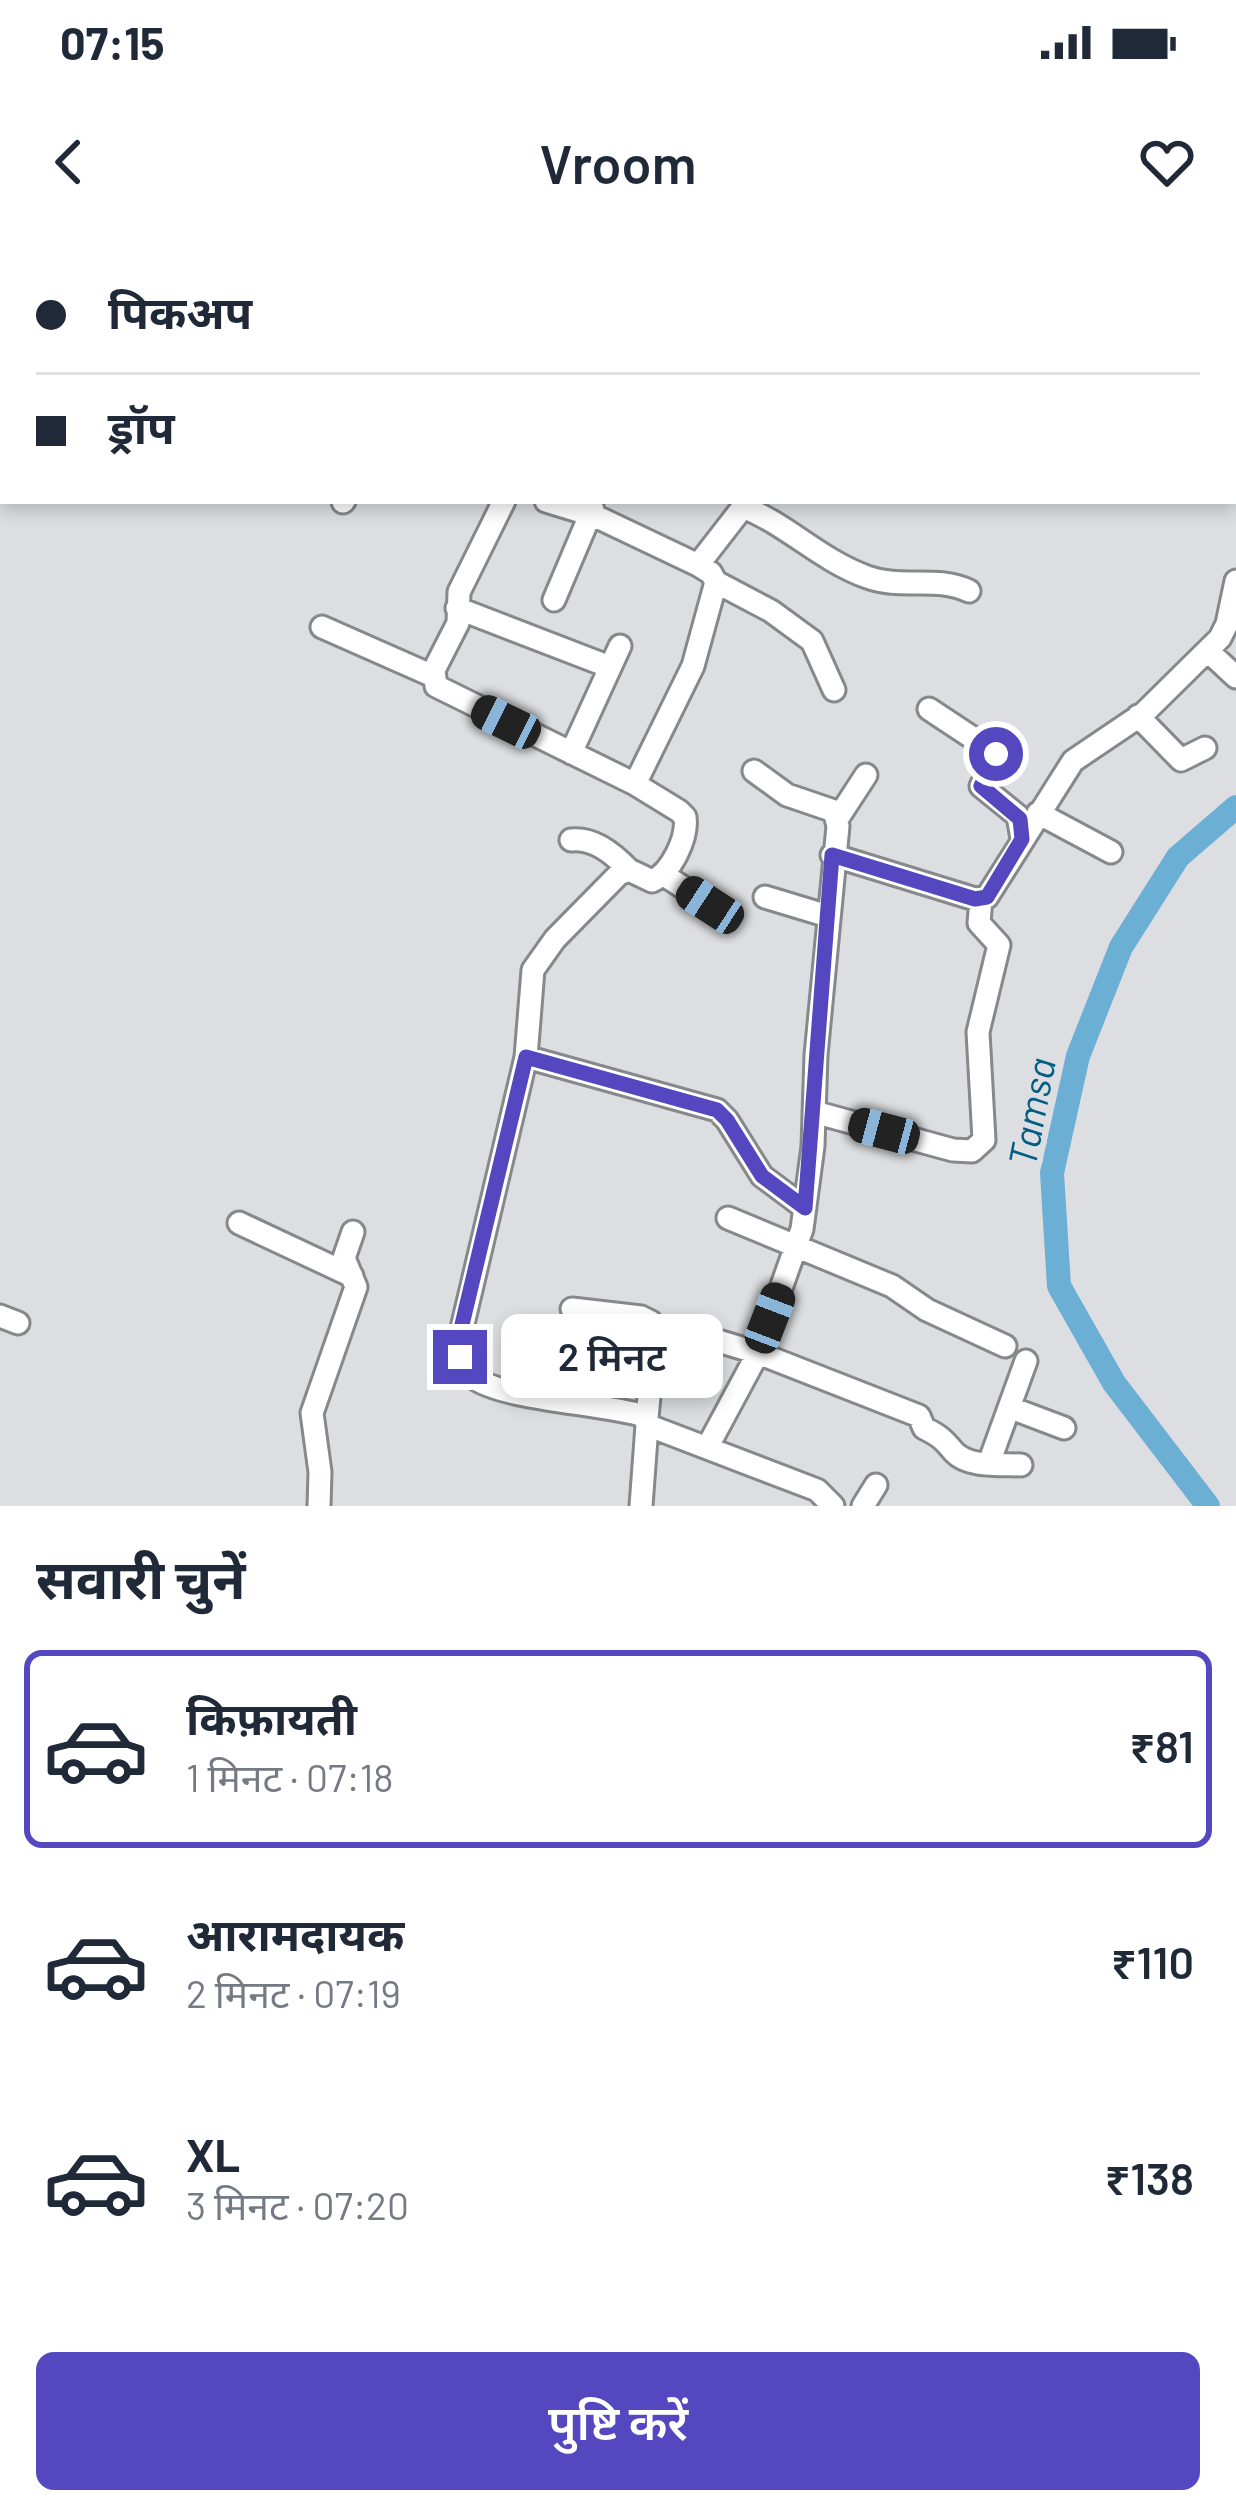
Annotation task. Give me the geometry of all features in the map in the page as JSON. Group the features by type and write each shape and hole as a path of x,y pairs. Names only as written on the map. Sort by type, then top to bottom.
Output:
{"street":[{"path":"1236,285 1236,301"},
{"path":"433,676 456,629 459,592 503,504"},
{"path":"561,504 592,510 711,573 716,582 771,611 812,641 835,690"},
{"path":"698,566 743,507 861,575 901,584 947,582 968,591"},
{"path":"554,600 592,510"},
{"path":"981,899 991,892 1077,757 1138,716 1208,651 1227,624 1236,581"},
{"path":"635,784 693,666 716,582"},
{"path":"458,608 615,656 571,753"},
{"path":"322,627 433,676 441,692 635,784 685,817 686,830 664,875 646,880 609,851 584,840 571,840"},
{"path":"1208,651 1236,677"},
{"path":"929,709 994,752 995,761 981,786 1020,819 1022,839"},
{"path":"1138,716 1181,760 1205,748"},
{"path":"754,771 787,795 834,811 838,818"},
{"path":"708,1446 758,1353 796,1250 814,1112 832,855 838,818 866,775"},
{"path":"1038,813 1112,852"},
{"path":"832,855 981,899"},
{"path":"629,870 613,880 538,958 530,980 526,1057 460,1333 460,1357 470,1375 493,1387 641,1414 647,1422 817,1490 833,1506"},
{"path":"664,875 710,905"},
{"path":"765,897 828,916"},
{"path":"814,1112 953,1150 979,1148 986,1125 980,1094 979,1023 1000,945 979,923 981,899"},
{"path":"526,1057 717,1110 762,1176 805,1208"},
{"path":"728,1218 892,1286 927,1310 1005,1346"},
{"path":"238,1223 353,1277"},
{"path":"319,1506 312,1413 353,1298 353,1277 344,1258 353,1232"},
{"path":"572,1309 641,1317 651,1322 655,1333 641,1506"},
{"path":"708,1338 919,1416 922,1426 948,1441 956,1454 1021,1465"},
{"path":"989,1463 1026,1361"},
{"path":"1011,1408 1064,1428"},
{"path":"863,1506 876,1485"}],"waterway":[{"name":"Tamsa","path":"1208,1506 1114,1383 1059,1286 1052,1173 1078,1056 1121,947 1178,857 1236,807"}],"route":[{"path":"460,1357 460,1333 526,1057 717,1110 762,1176 805,1208 832,855 975,899 987,897 1022,839 1020,819 981,786 996,754"}]}
